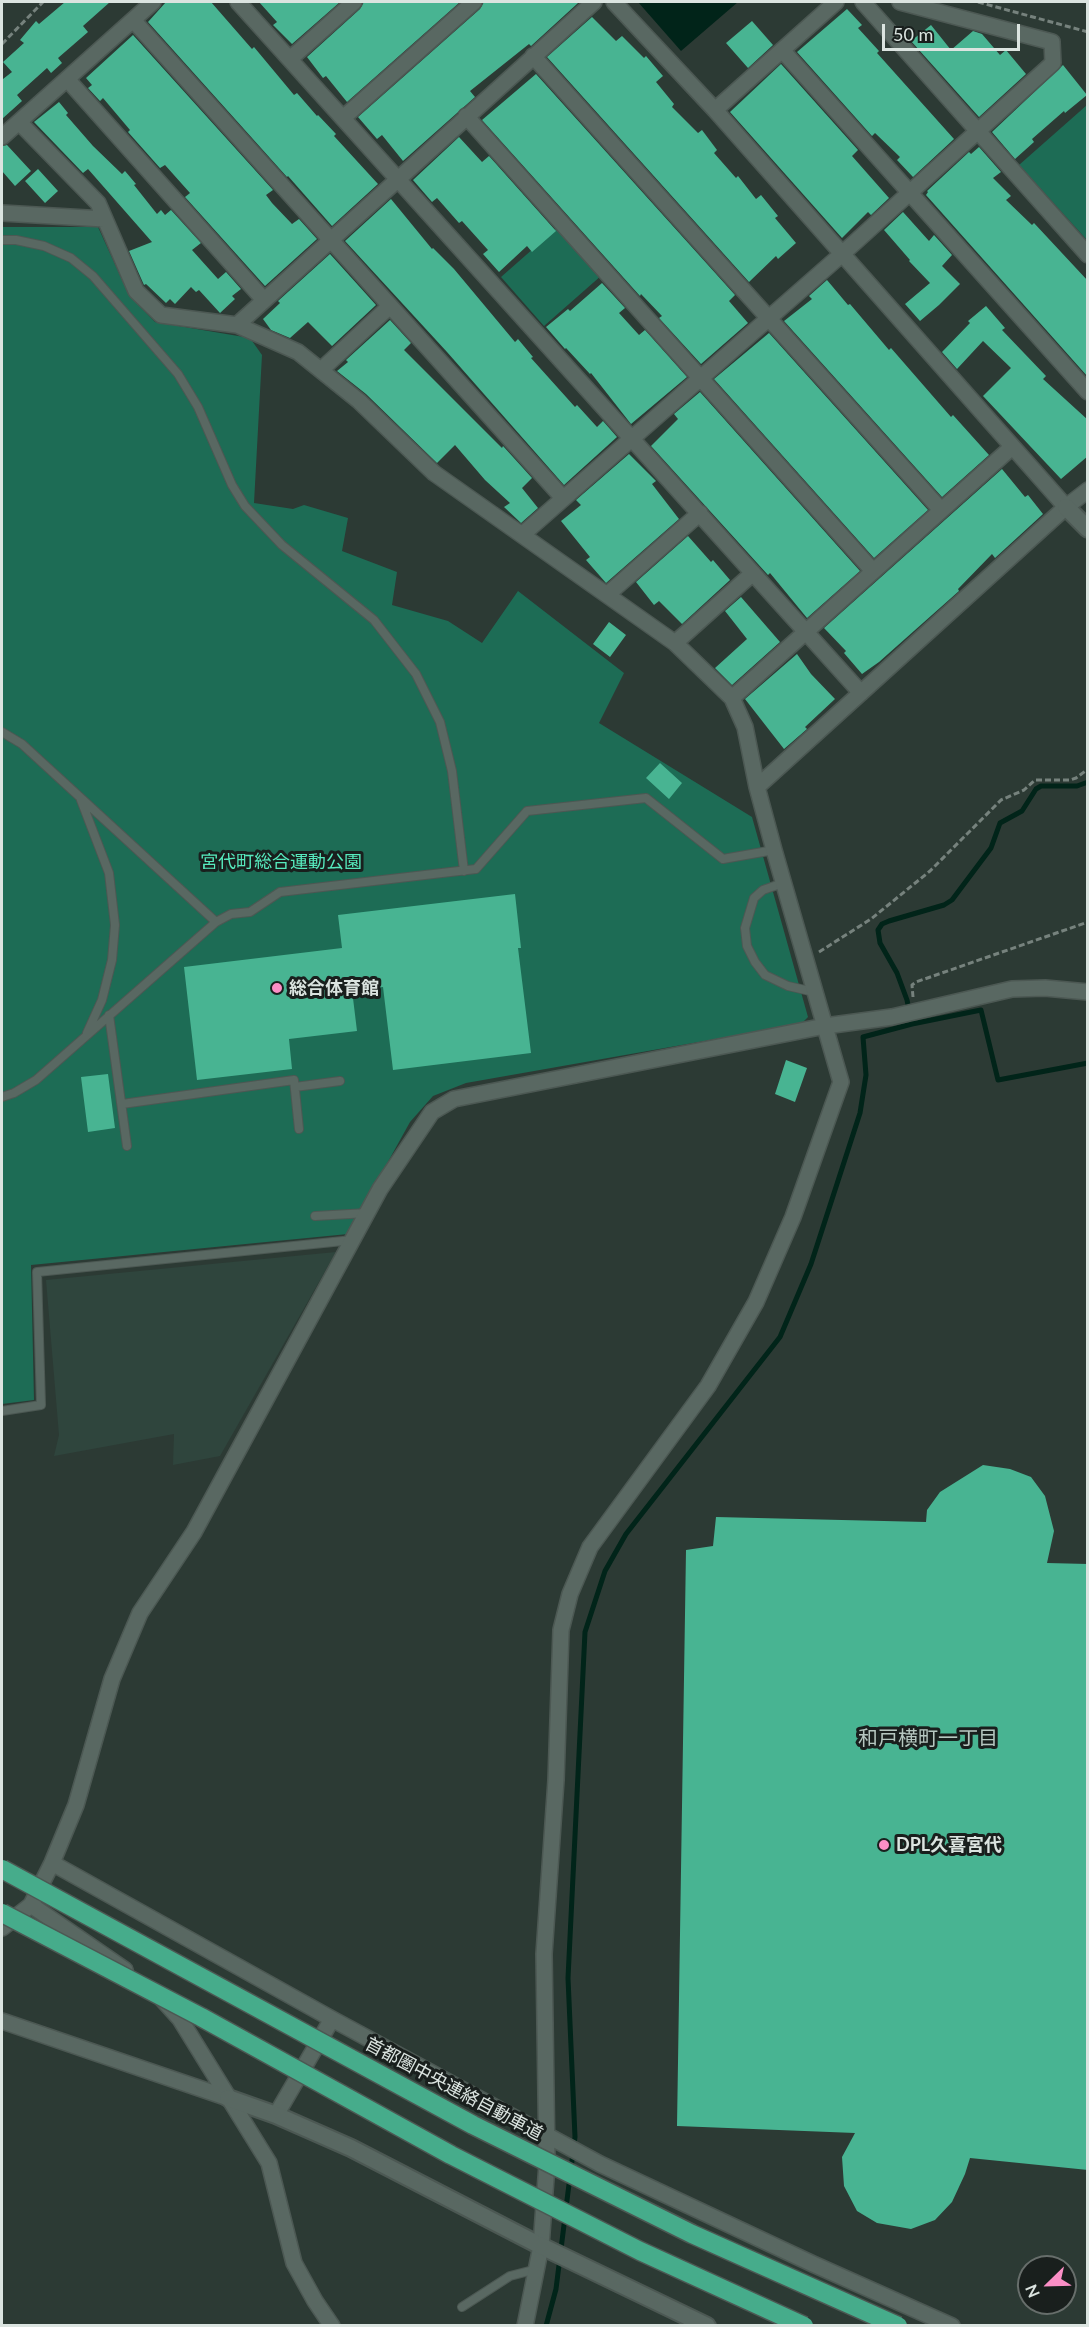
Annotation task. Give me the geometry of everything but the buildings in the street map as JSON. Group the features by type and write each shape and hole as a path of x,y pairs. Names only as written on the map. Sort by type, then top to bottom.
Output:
{"highway":[{"name":"首都圏中央連絡自動車道","path":"2,1869 473,2125 702,2239 898,2325"},
{"path":"2,1913 201,2017 452,2155 640,2251 804,2325"}],"street":[{"path":"2,137 153,2"},
{"path":"238,2 861,693"},
{"path":"290,59 354,2"},
{"path":"343,118 474,2"},
{"path":"237,325 594,2"},
{"path":"614,2 715,110 1088,530"},
{"path":"715,110 836,2"},
{"path":"863,2 1088,255"},
{"path":"523,534 702,379 1053,63 1052,42 900,2"},
{"path":"133,20 563,498"},
{"path":"782,50 1088,392"},
{"path":"533,56 941,510"},
{"path":"66,79 264,300"},
{"path":"466,116 873,571"},
{"path":"19,122 98,203 136,291 161,315 237,325 298,352 359,401 434,473 675,643 732,698 745,727 757,787 783,883 842,1082 793,1216 756,1302 708,1386 590,1547 570,1594 561,1630 556,1780 544,1954 547,2164 541,2246 525,2325"},
{"path":"2,213 104,219"},
{"path":"321,370 390,306"},
{"path":"732,698 1012,447"},
{"path":"757,787 1066,507 1088,490"},
{"path":"608,594 700,513"},
{"path":"675,643 753,573"},
{"path":"2,1928 31,1905 52,1863 76,1805 112,1679 140,1613 194,1532 380,1189 432,1112 454,1099 825,1026 918,1011 1011,989 1045,987 1088,992"},
{"path":"52,1863 332,2019 600,2164 802,2259 952,2325"},
{"path":"31,1905 154,1990 180,2019 269,2163 294,2263 315,2301 332,2325"},
{"path":"276,2115 332,2019"},
{"path":"2,2021 276,2115 351,2148 541,2246 707,2325"}],"lane":[{"path":"2,240 16,240 44,246 71,258 93,276 178,374 198,407 232,485 245,506 282,545 374,620 416,674 440,722 450,761 464,871"},
{"path":"2,732 22,744 216,922"},
{"path":"80,797 109,873 115,925 112,960 102,1000 85,1037"},
{"path":"2,1097 36,1080 216,922 231,914 250,912 280,892 476,869 526,811 646,798 723,859 774,850"},
{"path":"783,883 763,890 754,898 745,928 747,946 765,975 788,986 814,992"},
{"path":"109,1015 127,1146"},
{"path":"122,1104 294,1080 299,1129"},
{"path":"295,1087 340,1081"},
{"path":"315,1216 368,1213"},
{"path":"2,1411 41,1405 37,1272 353,1240"},
{"path":"462,2307 510,2276 537,2269"}],"path":[{"path":"2,44 43,2"},
{"path":"978,2 1088,32"},
{"path":"804,958 814,955 871,919 930,871 1001,800 1024,790 1035,780 1070,780 1088,769"},
{"path":"918,1011 911,991 912,985 916,982 1088,922"}],"shaded area":[{"path":"638,2 738,2 681,51"},
{"path":"336,1252 220,1456 173,1465 174,1434 54,1456 59,1435 46,1280"}],"green space":[{"path":"1087,105 1087,240 1019,165"},
{"path":"559,226 602,275 544,326 501,277"},
{"name":"宮代町総合運動公園","path":"2,227 98,227 129,295 155,322 250,338 262,355 254,503 293,509 304,505 348,518 342,551 397,572 392,605 448,621 482,643 518,591 624,673 599,723 752,817 808,1017 801,1024 466,1083 433,1096 410,1122 348,1234 31,1265 34,1400 2,1404"}],"waterway":[{"path":"566,2208 575,2137 568,1978 585,1632 605,1571 626,1534 780,1337 811,1264 860,1113 866,1075 863,1037 912,1024 907,1000 897,973 880,943 878,930 882,924 889,921 944,905 952,900 991,848 1000,823 1022,811 1036,789 1041,786 1077,786 1088,782"},
{"path":"912,1024 981,1010 998,1080 1088,1063"},
{"path":"546,2326 556,2289 565,2217"}],"place":[{"name":"総合体育館","path":"277,988"},
{"name":"DPL久喜宮代","path":"884,1845"}],"district":[{"name":"和戸横町一丁目","path":"928,1739"}]}
